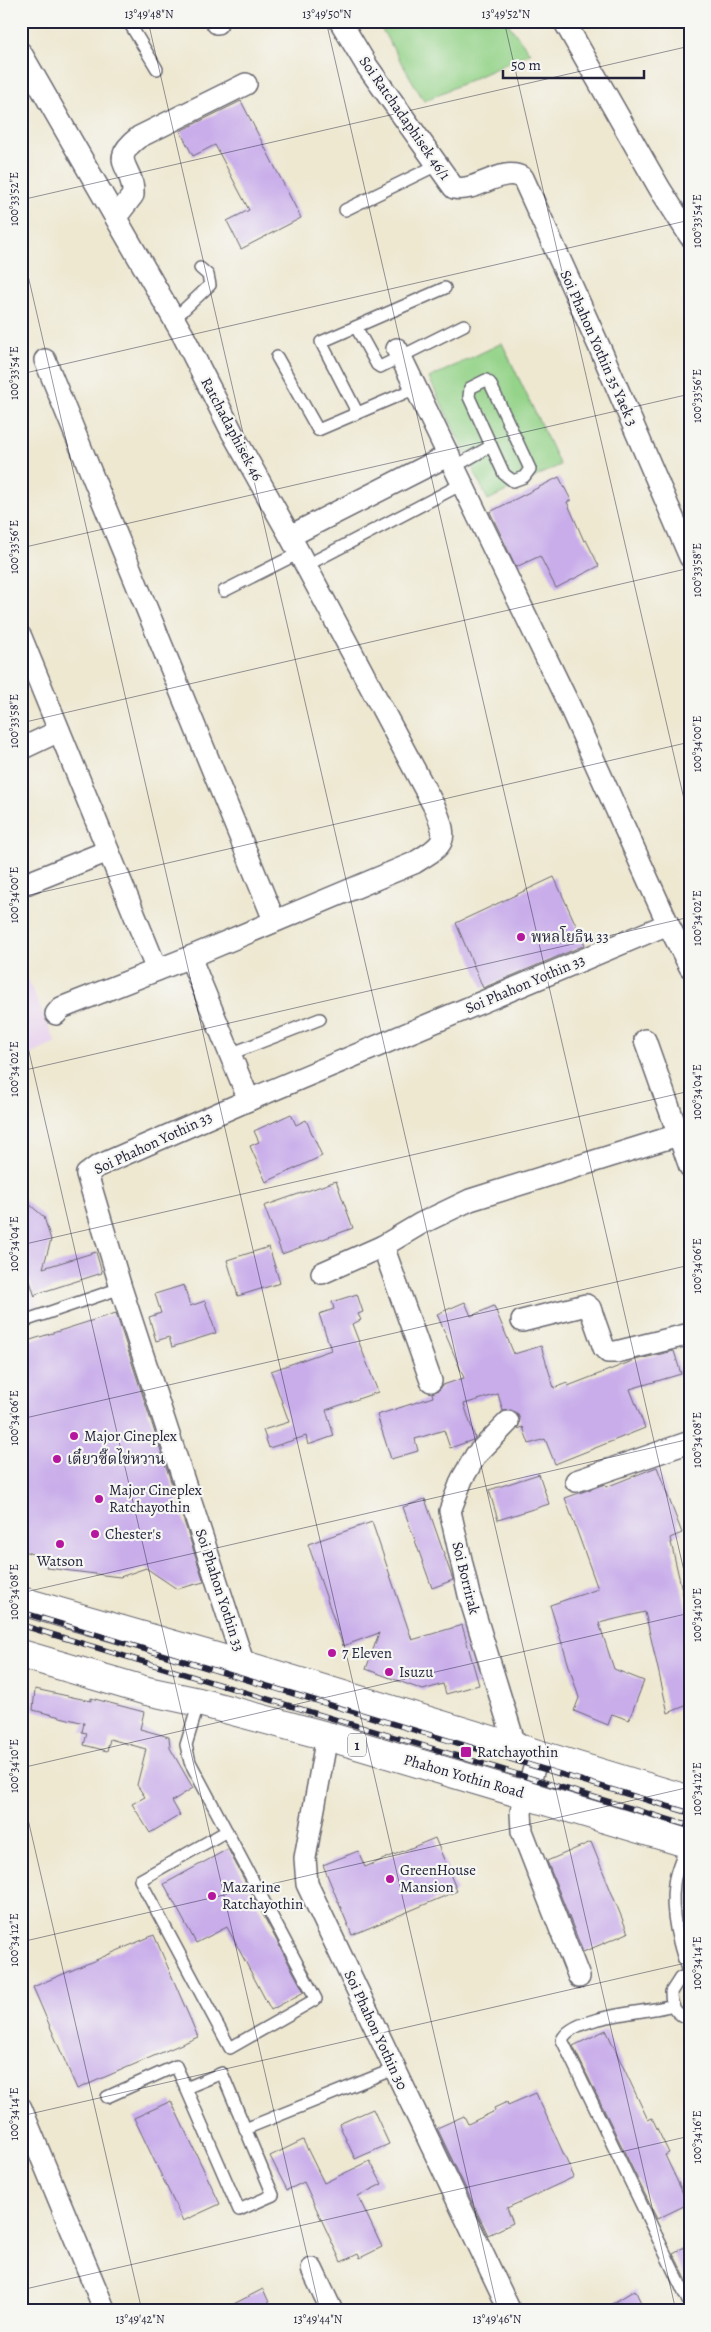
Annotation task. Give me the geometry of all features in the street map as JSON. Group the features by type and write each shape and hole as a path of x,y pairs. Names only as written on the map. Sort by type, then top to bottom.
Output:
{"main road":[{"name":"Phahon Yothin Road","path":"21,1601 244,1665 690,1800"},
{"name":"Phahon Yothin Road","path":"21,1617 52,1638 211,1696 237,1712"},
{"name":"Phahon Yothin Road","path":"21,1640 52,1638 237,1682 275,1675"},
{"name":"Phahon Yothin Road","path":"21,1654 146,1692 199,1702 327,1736 688,1844"}],"street":[{"name":"Soi Ratchadaphisek 46/1","path":"340,21 367,66 454,188 460,190 484,183"},
{"path":"564,21 660,189 690,236"},
{"name":"Ratchadaphisek 46","path":"21,54 174,318 233,434 298,552 444,828 442,842 436,850 414,863 157,970 60,1008 56,1014"},
{"path":"116,217 133,195 132,182 123,164 122,155 127,146 139,137 246,84"},
{"name":"Soi Phahon Yothin 35 Yaek 3","path":"484,183 510,174 523,178 603,355 690,558"},
{"path":"399,353 570,707 668,924 690,967"},
{"path":"45,360 274,920"},
{"path":"298,552 455,469"},
{"path":"21,637 157,970"},
{"path":"21,749 60,731"},
{"path":"28,883 108,851"},
{"name":"Soi Phahon Yothin 33","path":"244,1665 121,1288 87,1174 98,1166 249,1100 668,924"},
{"path":"190,956 249,1100"},
{"path":"645,1040 690,1167"},
{"path":"322,1273 384,1246 420,1224 470,1200 678,1135"},
{"path":"384,1246 431,1381"},
{"path":"522,1320 586,1305 590,1308 604,1348 608,1352 616,1352 690,1334"},
{"name":"Soi Borrirak","path":"508,1422 476,1455 462,1479 450,1511 469,1595 527,1752"},
{"path":"576,1481 690,1442"},
{"name":"Soi Phahon Yothin 30","path":"327,1736 305,1858 307,1884 510,2311"},
{"path":"527,1752 527,1795 521,1812 522,1831 579,1977"},
{"path":"21,2108 105,2311"},
{"path":"312,2269 332,2311"}],"lane":[{"path":"128,21 157,70"},
{"path":"345,210 437,165"},
{"path":"174,318 210,285 208,275 200,268"},
{"path":"357,412 321,342 445,288"},
{"path":"356,327 380,367 399,353 464,325"},
{"path":"277,357 316,428 322,429 357,412 416,388"},
{"path":"486,380 490,382 530,469 529,473 513,481 508,479 491,446 468,392 470,388 486,380"},
{"path":"224,591 455,469 491,446"},
{"path":"230,1054 320,1019"},
{"path":"21,1322 121,1288"},
{"path":"199,1702 186,1745 190,1762 227,1831 316,1999 230,2048 140,1880 227,1831"},
{"path":"688,1844 674,1882 673,1908 679,1946 689,1974 680,1978 674,1984 671,1992 673,2005 681,2016 690,2019"},
{"path":"673,2005 580,2025 569,2031 562,2040 690,2305"},
{"path":"107,2097 176,2066 239,2210 273,2195 222,2073 186,2088"},
{"path":"245,2129 394,2069"}],"shaded area":[{"path":"21,964 56,1043 21,1059"},
{"path":"21,1259 40,1313 21,1319"}],"green space":[{"path":"377,21 506,21 530,53 424,101"},
{"path":"502,343 560,465 488,500 429,378"}],"building":[{"path":"241,101 301,218 241,249 227,221 249,210 215,145 193,156 180,131"},
{"path":"559,477 571,500 567,502 584,541 586,540 599,566 556,588 540,556 516,567 490,512"},
{"name":"พหลโยธิน 33","path":"554,877 585,945 483,988 456,923"},
{"path":"291,1114 296,1125 306,1120 322,1156 266,1182 250,1146 259,1142 254,1131"},
{"path":"336,1181 353,1228 282,1254 264,1206"},
{"path":"21,1197 44,1217 51,1240 43,1268 96,1252 102,1273 36,1294 35,1297 24,1262 21,1260"},
{"path":"269,1247 280,1283 238,1296 227,1260"},
{"path":"184,1285 190,1306 205,1301 216,1333 172,1347 169,1337 156,1341 149,1317 161,1313 155,1294"},
{"path":"357,1294 363,1312 358,1314 361,1320 352,1324 378,1392 326,1410 334,1436 308,1445 306,1436 269,1448 263,1430 289,1422 271,1371 331,1350 319,1314 334,1309 332,1302"},
{"path":"465,1302 471,1316 494,1306 514,1354 541,1346 554,1388 567,1383 568,1386 635,1360 674,1351 681,1374 630,1389 645,1428 555,1464 545,1439 529,1444 523,1427 518,1429 520,1419 517,1413 511,1410 503,1411 498,1394 464,1404 475,1438 473,1440 450,1448 444,1430 415,1439 418,1451 391,1459 377,1415 433,1397 432,1393 443,1385 464,1378 437,1314"},
{"name":"Major Cineplex Ratchayothin","path":"116,1313 204,1582 177,1589 146,1568 120,1577 47,1568 43,1558 21,1550 21,1343"},
{"path":"657,1467 682,1533 670,1538 690,1625 690,1704 668,1713 645,1612 599,1623 614,1669 644,1681 629,1720 612,1714 608,1725 574,1711 579,1698 550,1605 598,1589 565,1498 605,1484 606,1487"},
{"path":"539,1474 549,1504 498,1520 489,1490"},
{"path":"425,1499 453,1580 432,1588 403,1507"},
{"path":"372,1522 412,1640 462,1625 479,1685 446,1694 443,1684 423,1690 366,1669 379,1633 343,1646 308,1544"},
{"path":"35,1689 91,1701 91,1698 144,1712 140,1729 169,1737 170,1748 193,1788 172,1801 180,1815 150,1833 132,1804 145,1797 137,1785 146,1749 110,1739 107,1751 84,1745 87,1733 82,1732 84,1723 33,1710"},
{"name":"GreenHouse Mansion","path":"435,1838 457,1891 352,1935 323,1865 358,1851 365,1867"},
{"path":"591,1842 628,1933 583,1952 547,1861"},
{"path":"228,1849 304,1992 271,2010 227,1927 196,1943 164,1884"},
{"path":"154,1935 198,2037 77,2089 33,1987"},
{"path":"606,2030 648,2120 652,2118 669,2153 665,2155 688,2204 657,2219 573,2046"},
{"path":"536,2093 574,2177 507,2208 513,2223 488,2235 437,2128 464,2116 468,2124 495,2111 494,2108 507,2102 508,2105"},
{"path":"171,2101 220,2204 183,2221 134,2118"},
{"path":"373,2109 389,2144 355,2159 339,2124"},
{"path":"303,2140 324,2183 370,2161 382,2184 358,2196 382,2247 360,2258 358,2254 341,2262 304,2182 287,2190 270,2156"},
{"path":"690,2244 690,2287 673,2253"},
{"path":"263,2289 273,2311 220,2311"},
{"path":"635,2290 643,2307 635,2311 600,2311"}],"railway":[{"path":"21,1612 690,1813"},
{"path":"21,1625 690,1826"}],"place":[{"name":"พหลโยธิน 33","path":"521,937"},
{"name":"Major Cineplex","path":"74,1436"},
{"name":"เตี๋ยวซี๊ดไข่หวาน","path":"57,1459"},
{"name":"Major Cineplex Ratchayothin","path":"99,1499"},
{"name":"Chester's","path":"95,1534"},
{"name":"Watson","path":"60,1544"},
{"name":"7 Eleven","path":"332,1653"},
{"name":"Isuzu","path":"389,1672"},
{"name":"Ratchayothin","path":"466,1752"},
{"name":"GreenHouse Mansion","path":"390,1879"},
{"name":"Mazarine Ratchayothin","path":"212,1896"}]}
